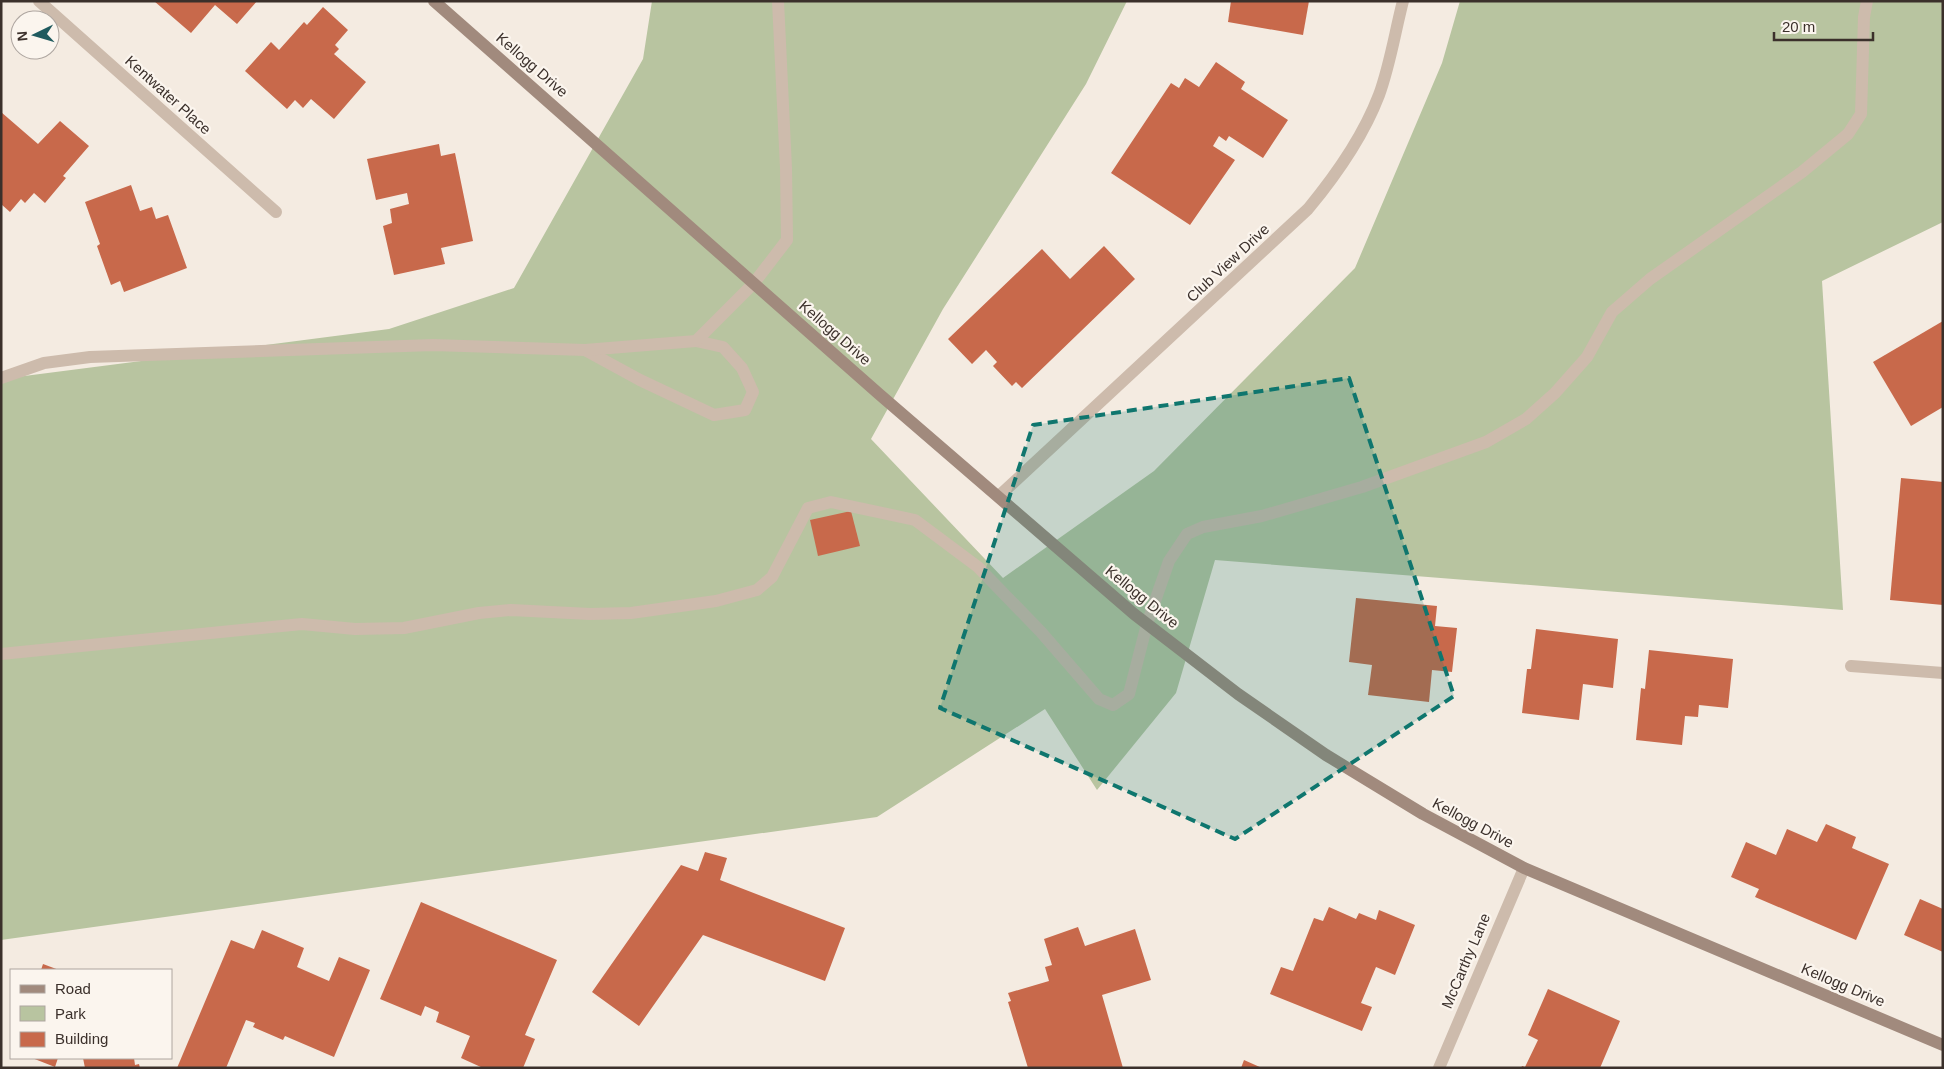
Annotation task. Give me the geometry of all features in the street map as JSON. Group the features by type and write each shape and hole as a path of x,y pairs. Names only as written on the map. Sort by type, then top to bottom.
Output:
{"main road":[{"name":"Kellogg Drive","path":"434,1 754,283 1147,624 1238,694 1326,755 1423,814 1524,868 1943,1045"}],"street":[{"name":"Kentwater Place","path":"39,1 276,212"},
{"path":"696,341 754,283 787,240 786,168 778,1"},
{"name":"Club View Drive","path":"999,496 1275,241 1308,209 1331,182 1353,150 1379,95 1402,1"},
{"path":"1,654 302,624 355,630 404,628 487,612 511,610 590,614 630,613 716,600 756,590 767,581 808,508 831,502 914,520 978,567 1041,632 1099,699 1113,705 1129,694 1147,624 1169,561 1187,534 1203,527 1262,516 1362,487 1486,442 1526,419 1555,394 1587,357 1612,312 1650,279 1794,177 1848,134 1861,114 1864,17 1867,1"},
{"path":"1,378 44,363 90,357 433,345 585,350 696,341 723,347 742,368 753,392 745,410 714,415 640,380 585,350"},
{"path":"1851,666 1943,673"},
{"name":"McCarthy Lane","path":"1439,1068 1524,868"}],"highlighted area":[{"path":"1349,378 1454,696 1235,839 940,708 1033,425"}],"green space":[{"path":"652,1 1127,1 1086,84 943,309 871,439 1003,578 1154,471 1355,268 1442,63 1460,1 1943,1 1943,222 1822,281 1843,610 1215,560 1176,693 1097,790 1045,709 877,817 1,940 1,379 389,329 514,288 643,59"}],"building":[{"path":"154,1 257,1 237,24 215,5 191,33"},
{"path":"1231,1 1309,1 1303,35 1228,22"},
{"path":"323,7 348,30 335,45 339,49 334,54 366,82 334,119 311,99 303,108 295,100 287,109 245,71 271,42 279,50 304,22 307,25"},
{"path":"1216,62 1245,82 1241,89 1288,120 1263,158 1229,136 1226,141 1219,136 1213,146 1235,160 1190,225 1111,173 1171,83 1179,88 1185,78 1199,87"},
{"path":"1,112 38,144 60,121 89,146 63,176 66,178 45,203 34,193 25,203 21,199 10,212 1,204"},
{"path":"439,144 441,156 455,153 473,241 441,248 445,264 394,275 383,226 392,223 390,209 409,204 407,193 376,200 367,159"},
{"path":"131,185 140,211 152,207 156,219 168,215 187,268 124,292 120,281 111,285 97,246 100,244 85,202"},
{"path":"1104,246 1135,279 1022,388 1016,382 1012,386 993,366 997,362 986,350 972,364 948,339 1042,249 1070,279"},
{"path":"1943,321 1943,407 1911,426 1873,362"},
{"path":"1901,478 1943,482 1943,605 1890,600"},
{"path":"851,511 860,546 818,556 810,520"},
{"path":"1356,598 1437,606 1435,626 1457,628 1452,672 1432,670 1429,702 1368,695 1372,665 1349,662"},
{"path":"1536,629 1618,639 1613,688 1583,684 1579,720 1522,713 1527,669 1531,669"},
{"path":"1649,650 1733,659 1728,708 1699,705 1698,717 1685,716 1682,745 1636,740 1641,688 1645,689"},
{"path":"1826,824 1856,837 1852,848 1889,864 1856,940 1755,897 1759,889 1731,877 1746,842 1776,855 1787,829 1817,842"},
{"path":"705,852 727,858 720,880 845,928 825,981 703,935 639,1026 592,992 681,865 698,871"},
{"path":"1920,899 1943,909 1943,952 1904,935"},
{"path":"421,902 557,960 525,1035 535,1039 523,1068 483,1068 461,1058 470,1036 436,1022 439,1012 425,1006 421,1016 380,999"},
{"path":"1329,907 1356,919 1359,913 1376,920 1379,910 1415,925 1395,975 1376,967 1361,1003 1372,1007 1362,1031 1270,994 1281,967 1293,971 1314,918 1323,921"},
{"path":"1078,927 1085,946 1135,929 1151,980 1102,995 1123,1068 1028,1068 1008,1002 1011,1001 1008,993 1049,981 1045,967 1052,965 1044,939"},
{"path":"262,930 304,948 297,967 329,981 339,957 370,970 334,1057 285,1036 283,1040 253,1027 255,1023 246,1020 226,1068 177,1068 231,940 254,949"},
{"path":"43,964 56,969 41,969"},
{"path":"1548,989 1620,1021 1600,1068 1521,1068 1522,1066 1525,1067 1538,1040 1528,1035"},
{"path":"35,1059 58,1059 55,1067"},
{"path":"83,1059 134,1059 135,1065 139,1064 140,1068 85,1068"},
{"path":"1244,1060 1262,1068 1241,1068"}]}
